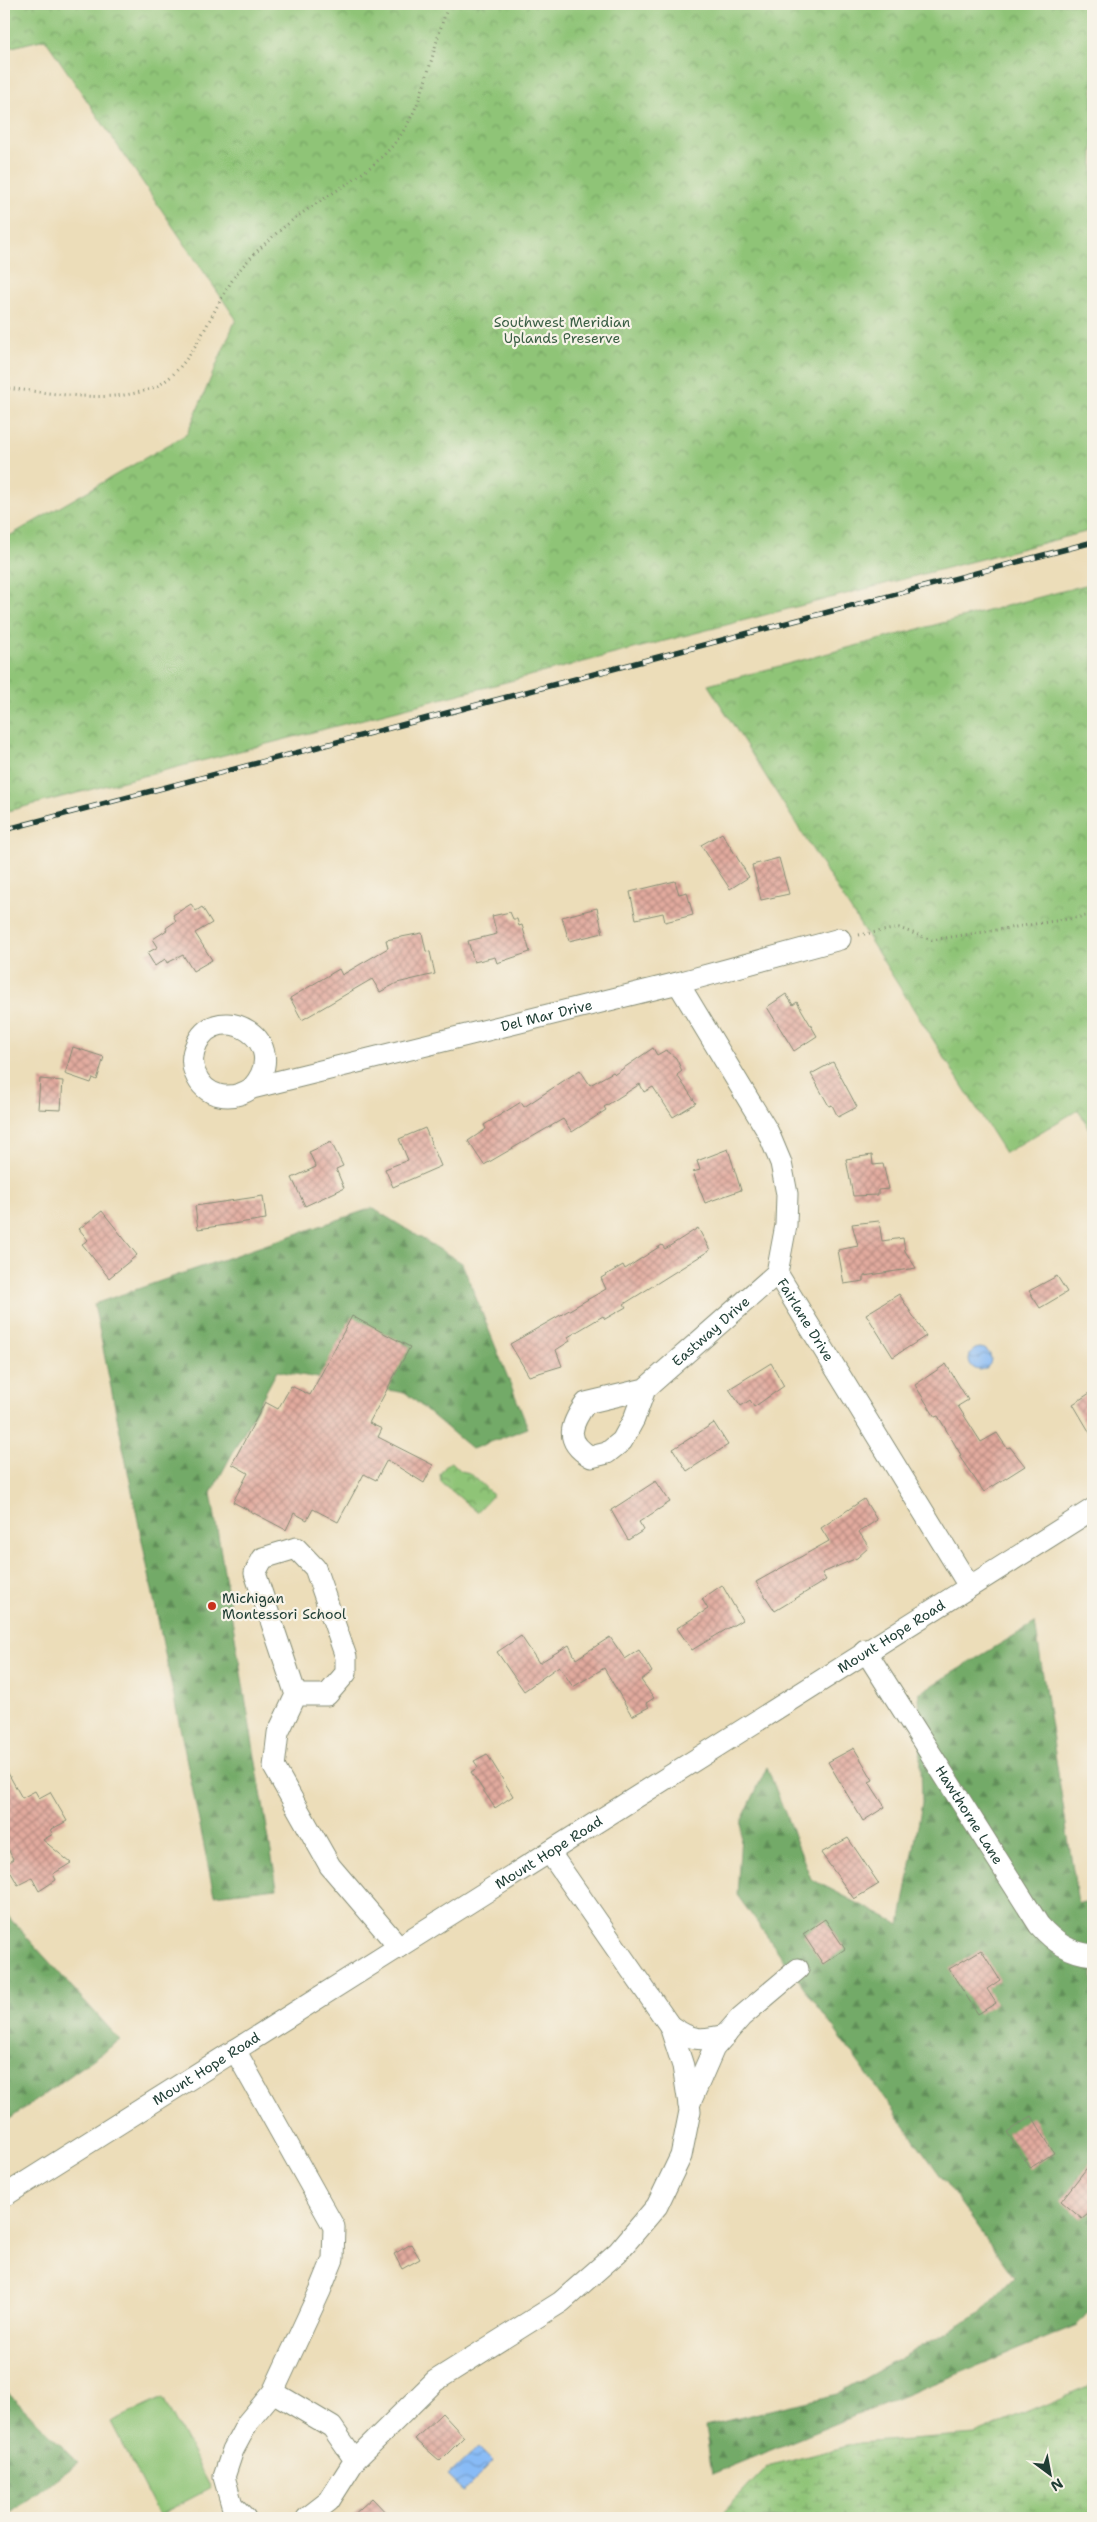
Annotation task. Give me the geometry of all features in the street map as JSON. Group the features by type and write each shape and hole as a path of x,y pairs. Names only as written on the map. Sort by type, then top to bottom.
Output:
{"street":[{"name":"Del Mar Drive","path":"252,1088 678,983 840,939"},
{"name":"Fairlane Drive","path":"678,983 768,1132 781,1163 787,1194 786,1225 776,1273 969,1586"},
{"name":"Eastway Drive","path":"645,1390 776,1273"},
{"name":"Mount Hope Road","path":"4,2196 400,1948 865,1650 1093,1509"},
{"path":"296,1695 327,1695 346,1673 346,1657 315,1568 296,1548 263,1558 256,1573 296,1695 278,1733 274,1768 330,1866 400,1948"},
{"name":"Hawthorne Lane","path":"865,1650 1039,1925 1062,1946 1076,1952 1093,1955"},
{"path":"307,2518 329,2501 355,2460 435,2381 561,2302 618,2252 656,2206 681,2156 690,2111 683,2066 670,2026 550,1852"},
{"path":"689,2105 707,2060 726,2035 741,2017 798,1969"},
{"path":"670,2026 684,2036 695,2040 707,2040 726,2035"},
{"path":"235,2050 334,2227 333,2259 273,2392 248,2422 233,2450 224,2477 232,2505 245,2518"},
{"path":"273,2392 332,2427 355,2460"}],"path":[{"path":"4,388 111,397 150,389 159,385 177,369 242,268 296,218 364,172 394,144 416,108 438,33 449,4"},
{"path":"840,939 900,928 932,940 1093,915"}],"green space":[{"name":"Southwest Meridian Uplands Preserve","path":"4,4 1093,4 1093,530 4,812 4,539 187,434 236,319 45,39 4,49"},
{"path":"1093,583 1093,1134 1078,1110 1005,1153 708,685"},
{"path":"372,1208 462,1263 528,1428 472,1449 406,1393 277,1371 211,1493 277,1888 214,1895 94,1304"},
{"path":"452,1462 461,1471 470,1473 493,1495 477,1512 441,1482 440,1474 447,1464"},
{"path":"1035,1623 1078,1903 1093,1901 1093,2308 1078,2325 712,2474 705,2426 837,2394 979,2314 1014,2277 737,1895 742,1820 767,1767 811,1879 900,1925 922,1803 919,1693"},
{"path":"4,1912 120,2040 4,2123"},
{"path":"1093,2380 1093,2518 718,2518 767,2467 859,2443 975,2434 1088,2387"},
{"path":"8,2393 78,2462 4,2518 4,2395"},
{"path":"163,2398 211,2488 159,2515 111,2422"}],"water":[{"path":"980,1348 988,1351 991,1359 988,1367 980,1370 972,1367 969,1359 972,1351"},
{"path":"478,2447 493,2462 464,2491 448,2476"}],"building":[{"path":"722,833 749,877 730,889 701,845"},
{"path":"779,858 789,894 761,900 752,865"},
{"path":"675,881 679,894 687,892 693,915 665,922 663,913 636,919 630,892"},
{"path":"191,904 196,911 202,907 212,923 195,933 212,960 193,971 183,955 167,963 165,959 155,966 147,953 158,947 153,939 167,930 166,928 176,921 173,915"},
{"path":"597,908 603,933 569,941 562,917"},
{"path":"510,912 513,919 517,919 519,926 522,925 530,952 497,963 495,957 474,962 468,941 497,934 492,916"},
{"path":"422,933 426,951 430,952 435,974 397,983 380,992 372,979 302,1020 290,998 339,969 342,975 388,948 386,940"},
{"path":"786,994 793,1005 797,1002 817,1036 794,1051 767,1007"},
{"path":"73,1047 104,1057 97,1080 93,1078 91,1083 65,1074"},
{"path":"653,1048 657,1055 666,1050 676,1058 682,1071 677,1075 696,1103 673,1117 653,1087 644,1092 640,1084 604,1107 606,1110 572,1132 563,1119 484,1165 468,1141 486,1129 484,1125 521,1102 524,1107 580,1070 590,1085 613,1072 615,1074"},
{"path":"833,1062 857,1107 838,1117 832,1105 829,1106 811,1074"},
{"path":"40,1079 63,1081 61,1110 38,1109"},
{"path":"425,1128 441,1166 393,1187 385,1169 408,1160 399,1139"},
{"path":"331,1142 343,1166 336,1169 344,1188 305,1206 292,1178 316,1167 309,1152"},
{"path":"728,1149 741,1190 705,1203 693,1172 700,1170 697,1161"},
{"path":"872,1155 873,1165 883,1164 889,1189 878,1190 878,1195 853,1196 846,1159"},
{"path":"263,1196 266,1219 198,1229 195,1206"},
{"path":"102,1211 137,1255 109,1278 82,1244 88,1240 79,1229"},
{"path":"879,1221 882,1241 903,1238 905,1251 916,1268 864,1276 864,1281 844,1284 838,1250 858,1246 852,1224"},
{"path":"698,1228 710,1250 624,1304 626,1307 605,1319 603,1316 568,1337 570,1341 556,1350 562,1366 529,1376 510,1344 606,1289 601,1278 623,1265 625,1269 662,1245 665,1249"},
{"path":"1057,1276 1067,1292 1040,1308 1029,1291"},
{"path":"899,1294 926,1336 893,1357 866,1314"},
{"path":"352,1316 410,1347 369,1423 382,1429 378,1437 433,1465 424,1483 387,1460 376,1480 364,1474 338,1522 313,1509 307,1520 294,1513 286,1530 233,1502 248,1473 232,1464 265,1402 278,1409 291,1386 310,1395"},
{"path":"771,1363 784,1386 754,1407 750,1400 741,1406 729,1389"},
{"path":"946,1364 968,1400 958,1406 981,1442 997,1433 1007,1448 1010,1447 1025,1466 984,1492 959,1456 961,1455 938,1416 935,1417 915,1385"},
{"path":"1093,1391 1093,1438 1073,1404"},
{"path":"714,1423 728,1445 687,1471 673,1449"},
{"path":"656,1481 670,1502 639,1522 644,1530 628,1540 611,1510"},
{"path":"864,1499 877,1520 859,1532 869,1547 857,1558 822,1573 826,1580 775,1611 756,1582 829,1541 821,1528"},
{"path":"722,1585 742,1620 692,1650 677,1628 708,1609 702,1599"},
{"path":"521,1636 539,1663 569,1645 576,1659 610,1637 625,1659 639,1650 652,1672 641,1680 654,1698 646,1703 649,1707 632,1716 604,1668 573,1687 559,1666 524,1691 497,1652"},
{"path":"854,1748 873,1780 869,1782 885,1807 863,1821 828,1762"},
{"path":"487,1754 513,1796 495,1808 471,1772 478,1767 474,1761"},
{"path":"4,1766 22,1798 35,1791 39,1798 50,1792 67,1821 50,1830 53,1834 43,1840 71,1863 53,1874 56,1880 39,1891 32,1878 18,1885 6,1864 13,1859 4,1841"},
{"path":"848,1838 879,1884 854,1899 821,1853"},
{"path":"825,1919 845,1949 823,1964 803,1934"},
{"path":"981,1950 1000,1980 987,1989 996,2003 978,2014 949,1969"},
{"path":"1032,2116 1054,2153 1030,2168 1007,2132"},
{"path":"1093,2160 1093,2210 1082,2219 1061,2201"},
{"path":"411,2244 420,2259 402,2269 394,2254"},
{"path":"442,2413 464,2437 440,2461 415,2439"},
{"path":"372,2498 391,2518 350,2518"}],"railway":[{"path":"4,830 1093,542"}],"place":[{"name":"Michigan Montessori School","path":"212,1606"}]}
